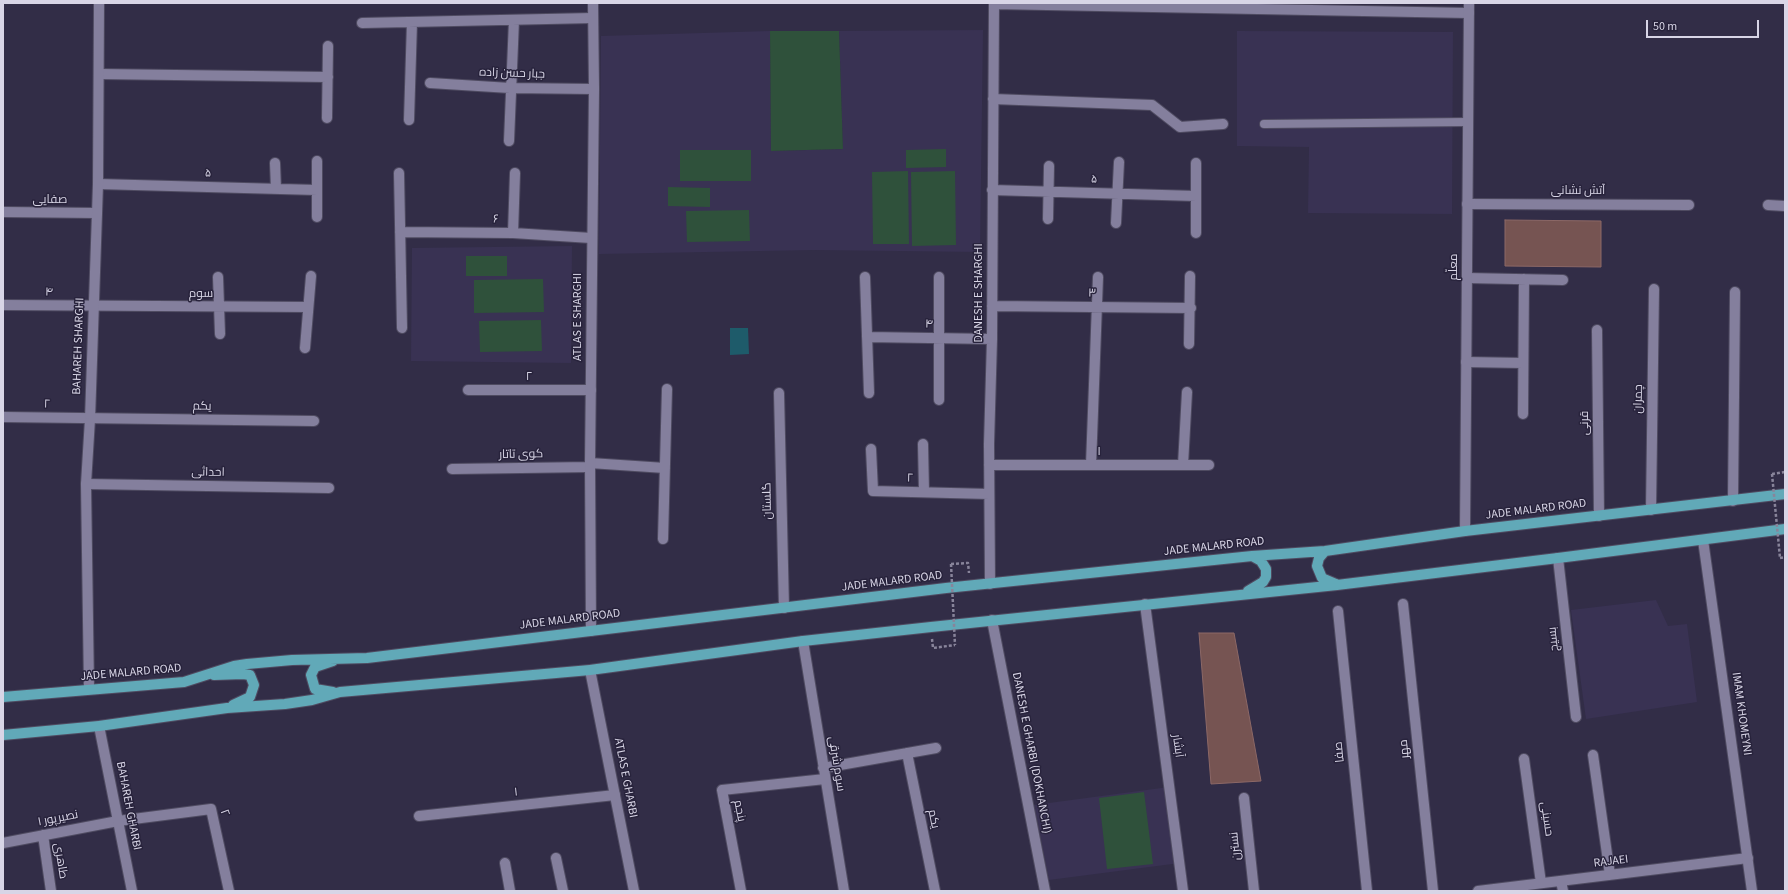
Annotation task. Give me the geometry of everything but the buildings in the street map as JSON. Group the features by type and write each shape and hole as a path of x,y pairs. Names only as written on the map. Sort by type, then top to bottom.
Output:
{"main road":[{"name":"JADE MALARD ROAD","path":"3,697 184,682 234,666 247,664 292,660 366,658 990,584 1252,556 1325,551 1465,531 1785,494"},
{"path":"341,658 315,668 311,675 316,689 340,692 590,670 803,641 1337,585 1785,529"},
{"path":"1325,551 1319,558 1317,566 1322,578 1337,585"},
{"path":"1242,594 1255,588 1263,582 1266,577 1266,568 1261,561 1252,556"},
{"path":"209,675 243,674 250,676 254,685 250,696 227,708"},
{"path":"3,735 99,726 227,708 292,703 312,700 340,692"}],"street":[{"name":"BAHAREH SHARGHI","path":"89,689 86,484 90,419 98,184 99,3"},
{"name":"ATLAS E SHARGHI","path":"591,631 590,465 594,89 592,3"},
{"path":"994,4 1469,8"},
{"name":"DANESH E SHARGHI","path":"990,584 989,465 992,339 994,4"},
{"name":"معلّم","path":"1465,531 1469,8"},
{"path":"362,23 593,18"},
{"path":"509,141 514,20"},
{"path":"409,120 412,22"},
{"path":"327,118 328,46"},
{"path":"99,74 328,77"},
{"name":"جبار حسن زاده","path":"430,83 510,88 594,89"},
{"path":"993,99 1152,106 1180,126 1223,124"},
{"path":"317,161 317,217"},
{"path":"1116,223 1118,162"},
{"path":"276,163 276,189"},
{"path":"1196,163 1196,233"},
{"path":"1048,219 1049,166"},
{"path":"399,173 402,328"},
{"path":"514,233 515,173"},
{"name":"۵","path":"98,184 317,190"},
{"name":"۵","path":"992,190 1196,196"},
{"name":"آتش نشانی","path":"1467,204 1689,205"},
{"path":"1768,205 1785,206"},
{"name":"صفایی","path":"3,212 96,213"},
{"name":"۶","path":"400,232 514,233 592,238"},
{"path":"305,348 311,276"},
{"path":"865,276 869,393"},
{"path":"1189,344 1191,308 1190,276"},
{"path":"218,277 220,334"},
{"path":"939,277 939,400"},
{"path":"1091,465 1099,307 1098,278"},
{"path":"1467,278 1563,280"},
{"path":"1524,279 1524,414"},
{"name":"چمران","path":"1650,510 1654,289"},
{"path":"1734,501 1735,292"},
{"name":"۴","path":"3,305 94,307"},
{"name":"۳","path":"992,306 1191,308"},
{"name":"سوم","path":"94,307 308,307"},
{"name":"قرنی","path":"1598,330 1599,516"},
{"name":"۴","path":"867,337 992,339"},
{"path":"1466,362 1524,363"},
{"path":"664,539 667,389"},
{"name":"۲","path":"468,390 591,390"},
{"path":"1183,465 1187,392"},
{"name":"گلستان","path":"779,394 784,608"},
{"name":"۲","path":"3,416 90,419"},
{"name":"یکم","path":"90,419 314,421"},
{"path":"923,444 924,492"},
{"name":"۲","path":"871,449 873,491 989,494"},
{"name":"کوی تاتار","path":"452,469 590,465 665,468"},
{"name":"۱","path":"989,465 1209,465"},
{"name":"احداثی","path":"86,484 329,488"},
{"name":"IMAM KHOMEYNI","path":"1703,540 1752,891"},
{"name":"بسیج","path":"1558,558 1576,717"},
{"name":"آبشار","path":"1145,604 1183,891"},
{"name":"مهر","path":"1403,604 1433,891"},
{"name":"صفا","path":"1338,611 1367,891"},
{"name":"DANESH E GHARBI (DOKHANCHI)","path":"992,620 1045,891"},
{"name":"سوم شرقی","path":"803,641 844,891"},
{"name":"ATLAS E GHARBI","path":"590,670 634,891"},
{"name":"BAHAREH GHARBI","path":"99,726 132,891"},
{"path":"824,768 936,748"},
{"name":"یکم","path":"907,753 934,891"},
{"path":"1593,755 1610,875"},
{"name":"حسینی","path":"1524,759 1541,883"},
{"name":"پنجم","path":"741,891 722,790 826,779"},
{"name":"۱","path":"419,816 615,795"},
{"name":"نسترن","path":"1244,798 1254,891"},
{"name":"۲","path":"118,821 211,809 229,891"},
{"name":"نصیرپور ۱","path":"3,843 118,821"},
{"name":"طاهری","path":"43,836 51,891"},
{"path":"556,858 563,891"},
{"name":"RAJAEI","path":"1478,891 1541,883 1562,886 1610,875 1748,858"},
{"path":"505,862 510,891"}],"lane":[{"path":"1264,124 1468,122"}],"path":[{"path":"1785,472 1772,474 1780,558 1785,557"},
{"path":"933,648 955,646 951,564 968,563"}],"shaded area":[{"path":"983,30 980,252 814,250 599,254 601,36 770,31 771,151 843,149 839,31"},
{"path":"1237,31 1453,32 1452,214 1308,213 1309,147 1237,146"},
{"path":"572,246 571,363 411,361 412,248"},
{"path":"1656,600 1668,626 1687,624 1697,702 1586,719 1571,610"},
{"path":"1169,787 1180,863 1049,880 1034,805"}],"green space":[{"path":"770,31 839,31 843,149 771,151"},
{"path":"946,149 946,167 906,168 906,150"},
{"path":"680,150 751,150 751,181 680,181"},
{"path":"908,171 909,244 873,244 872,172"},
{"path":"955,171 956,245 912,246 911,172"},
{"path":"668,187 710,188 710,207 668,206"},
{"path":"749,210 750,241 687,242 686,211"},
{"path":"466,256 507,256 507,276 466,276"},
{"path":"543,279 544,312 474,313 474,280"},
{"path":"541,320 542,351 480,352 479,321"},
{"path":"1144,792 1153,864 1107,869 1099,798"}],"water":[{"path":"730,328 748,328 749,354 730,355"}]}
